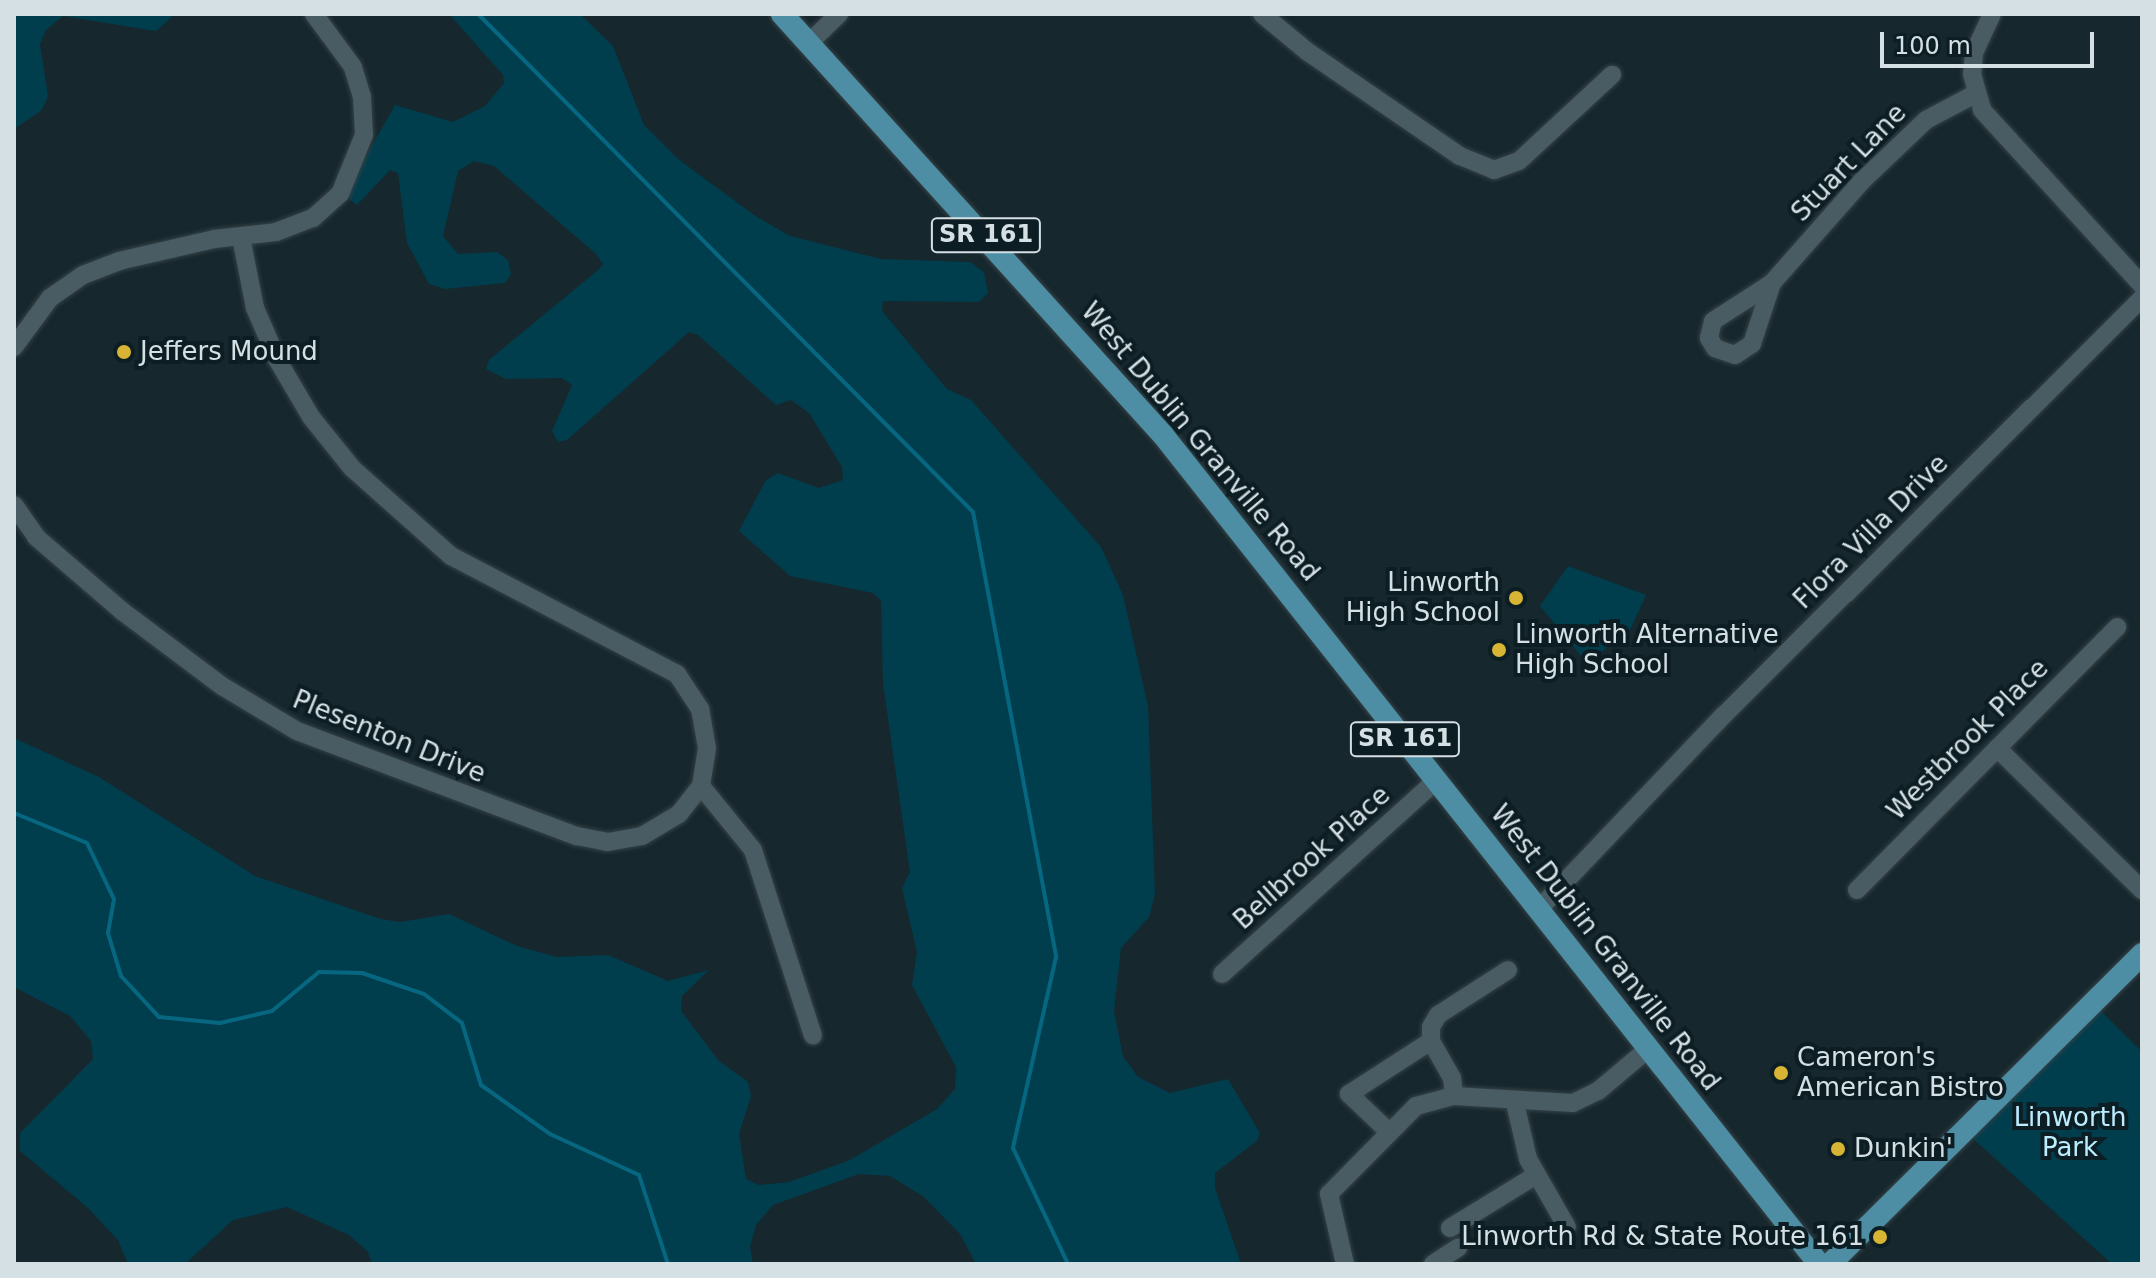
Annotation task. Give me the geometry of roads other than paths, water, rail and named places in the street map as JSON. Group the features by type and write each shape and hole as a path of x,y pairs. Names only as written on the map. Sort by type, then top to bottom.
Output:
{"main road":[{"name":"West Dublin Granville Road","path":"782,14 1144,412 1819,1264"},
{"path":"1830,1264 2142,954"}],"street":[{"path":"14,347 50,298 83,275 119,261 276,232 313,218 340,194 355,165 364,135 362,97 353,67 314,14"},
{"path":"809,43 839,14"},
{"path":"1262,14 1308,52 1460,156 1494,170 1519,161 1612,75"},
{"path":"1992,14 1974,53 1975,94 1990,123 2142,285"},
{"name":"Stuart Lane","path":"1772,283 1862,181 1926,120 1975,94"},
{"path":"241,237 255,308 277,359 311,417 344,458 402,517 451,556 533,602 641,650 677,674 700,709 707,748 701,786 753,850 813,1036"},
{"name":"Flora Villa Drive","path":"1539,909 1724,715 2142,298"},
{"name":"Plesenton Drive","path":"14,505 36,537 70,569 222,686 297,731 412,778 577,836 608,842 642,836 671,820 701,786"},
{"name":"Westbrook Place","path":"1857,890 2117,627"},
{"path":"1997,748 2142,890"},
{"name":"Bellbrook Place","path":"1222,974 1437,780"},
{"path":"1388,1131 1349,1094 1431,1041 1438,1015 1508,970"},
{"path":"1431,1041 1452,1078 1454,1096"},
{"path":"1345,1264 1329,1194 1416,1106 1454,1096 1515,1103 1573,1103 1598,1091 1648,1049"},
{"path":"1515,1103 1520,1140 1536,1175 1567,1227"},
{"path":"1450,1228 1536,1175"},
{"path":"1433,1264 1458,1248"}],"waterway":[{"path":"478,14 973,512 1056,957 1013,1148 1068,1264"},
{"path":"14,813 87,843 114,899 108,933 121,976 159,1017 220,1023 272,1011 319,972 362,973 424,994 462,1023 481,1085 550,1134 639,1175 668,1264"}],"place":[{"name":"Jeffers Mound","path":"124,352"},
{"name":"Linworth High School","path":"1516,598"},
{"name":"Linworth Alternative High School","path":"1499,650"},
{"name":"Cameron's American Bistro","path":"1781,1073"},
{"name":"Dunkin'","path":"1838,1149"},
{"name":"Linworth Rd & State Route 161","path":"1880,1237"}],"park label":[{"name":"Linworth Park","path":"2070,1133"}]}
